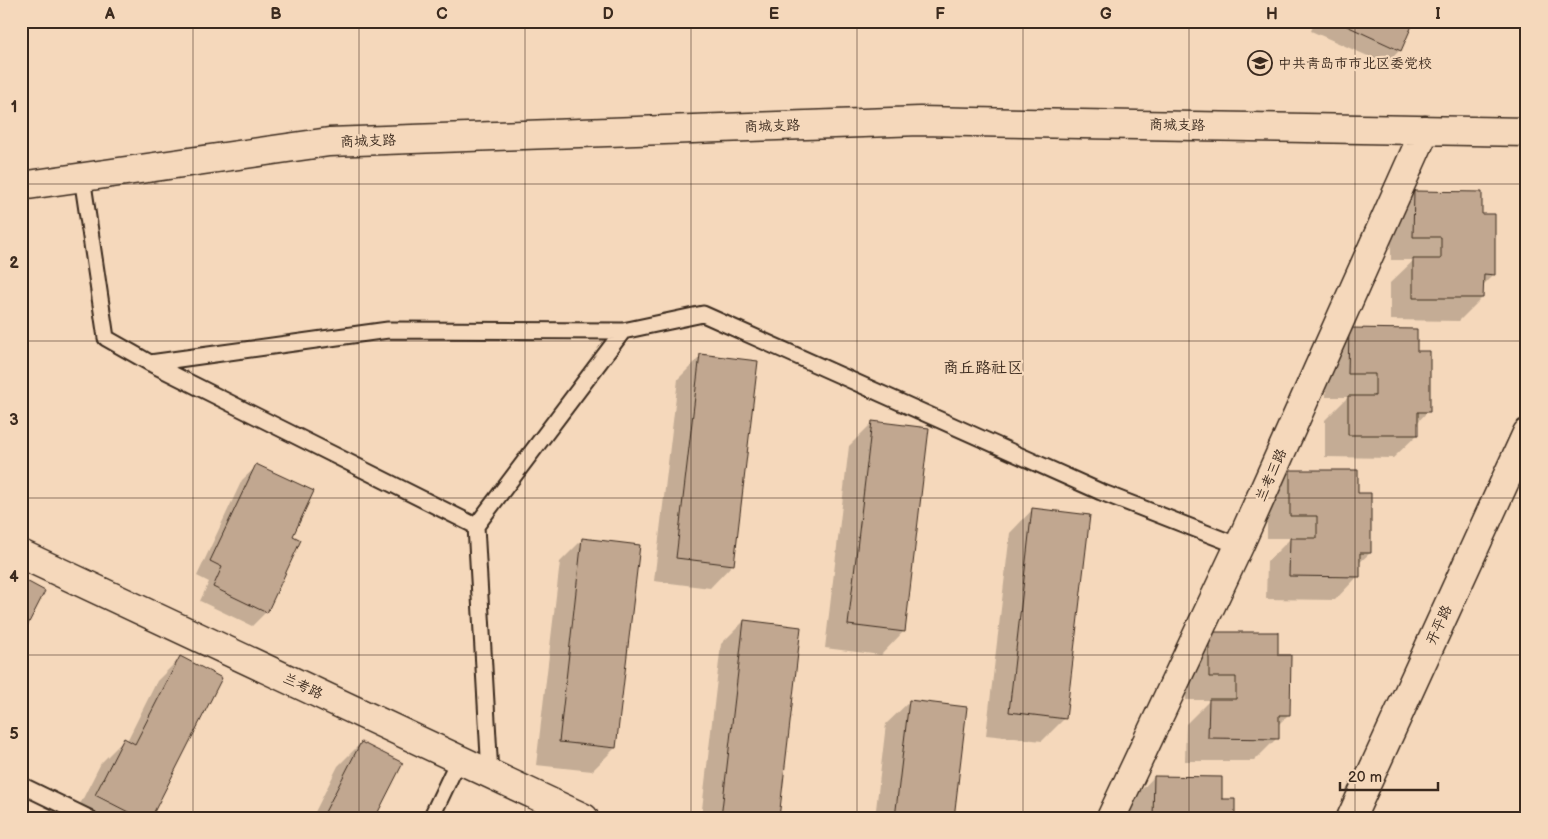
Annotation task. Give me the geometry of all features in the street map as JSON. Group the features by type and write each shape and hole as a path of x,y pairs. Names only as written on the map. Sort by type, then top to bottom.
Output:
{"street":[{"name":"商城支路","path":"21,186 329,142 920,121 1527,132"},
{"name":"兰考三路","path":"1111,818 1239,546 1425,130"},
{"name":"开平路","path":"1351,818 1524,448"},
{"name":"兰考路","path":"21,554 584,818"}],"lane":[{"path":"82,177 106,338 150,363 476,526"},
{"path":"150,363 388,330 623,331 702,314 1102,492 1239,546"},
{"path":"490,774 476,526 623,331"},
{"path":"431,818 458,759"},
{"path":"21,785 89,818"}],"building":[{"path":"1336,21 1414,21 1401,51"},
{"path":"1414,191 1482,192 1482,214 1495,214 1495,275 1484,274 1483,298 1413,298 1413,259 1441,259 1441,237 1413,237"},
{"path":"1349,328 1417,329 1417,351 1430,351 1430,412 1418,412 1418,435 1348,435 1348,396 1375,396 1375,374 1348,374"},
{"path":"700,354 758,361 734,565 676,558"},
{"path":"872,421 929,428 905,632 848,625"},
{"path":"256,464 314,491 293,536 301,540 267,613 213,587 222,567 210,561"},
{"path":"1290,470 1358,470 1358,493 1371,493 1371,553 1360,553 1360,577 1289,576 1290,538 1317,538 1317,516 1290,516"},
{"path":"1032,508 1090,515 1066,719 1009,712"},
{"path":"582,538 640,545 616,748 559,742"},
{"path":"21,578 45,591 21,638"},
{"path":"744,620 801,627 779,818 721,818"},
{"path":"1209,632 1278,632 1278,655 1291,655 1290,715 1279,715 1279,739 1208,738 1209,699 1236,699 1236,677 1209,677"},
{"path":"180,656 222,678 151,818 140,818 95,795 124,738 135,744"},
{"path":"909,700 967,707 954,818 895,818"},
{"path":"361,742 403,763 375,818 322,818"},
{"path":"1154,776 1222,777 1222,799 1235,799 1235,818 1153,818"}],"place":[{"name":"中共青岛市市北区委党校","path":"1260,63"}],"district":[{"name":"商丘路社区","path":"983,368"}]}
